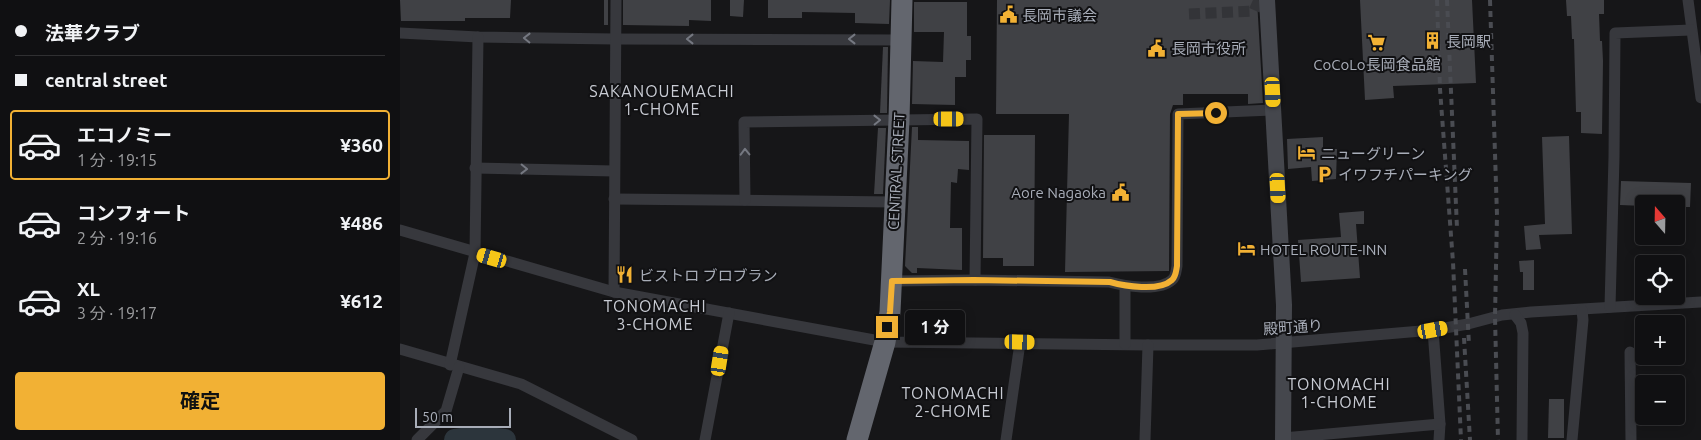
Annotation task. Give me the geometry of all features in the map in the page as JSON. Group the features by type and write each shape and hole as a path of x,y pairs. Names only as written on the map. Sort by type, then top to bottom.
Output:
{"highway":[{"name":"CENTRAL STREET","path":"857,440 884,342 890,312 899,120 902,0"}],"street":[{"path":"614,292 616,0"},
{"path":"1267,0 1284,305 1283,439 1440,424"},
{"path":"1688,0 1701,92"},
{"path":"1610,307 1616,32 1691,30"},
{"path":"400,33 615,40 901,40"},
{"path":"417,440 446,411 475,253 478,37"},
{"path":"892,281 1110,282 1125,286 1156,286 1171,281 1175,276 1177,266 1178,114 1274,110"},
{"path":"745,200 744,122 977,119 974,280"},
{"path":"475,168 614,171"},
{"path":"614,199 894,202"},
{"name":"殿町通り","path":"400,230 614,292 884,342 1020,342 1213,346 1285,344 1433,330 1468,324 1502,315 1531,312 1701,302"},
{"path":"1125,286 1125,344"},
{"path":"1572,440 1583,320 1582,310"},
{"path":"705,440 728,313"},
{"path":"1515,315 1521,323 1523,332 1522,440"},
{"path":"1433,330 1440,424 1439,440"},
{"path":"1006,440 1020,342"},
{"path":"1145,440 1148,345"},
{"path":"400,349 521,384 632,440"},
{"path":"1630,352 1631,440"}],"building":[{"path":"400,0 511,0 510,18 465,18 465,21 401,21"},
{"path":"604,0 608,0 608,25 604,25"},
{"path":"623,0 711,0 711,21 689,20 689,26 623,25"},
{"path":"730,0 744,0 743,17 730,16"},
{"path":"768,0 890,0 889,24 855,23 855,13 802,12 802,18 768,18"},
{"name":"Aore Nagaoka","path":"997,0 1257,0 1263,103 1248,104 1248,94 1183,94 1183,105 1173,105 1170,114 1169,271 1065,272 1069,114 996,114"},
{"name":"長岡駅","path":"1360,0 1472,0 1476,83 1393,86 1394,98 1365,100"},
{"path":"1566,0 1604,0 1604,14 1599,14 1603,61 1602,134 1581,133 1581,112 1576,112 1574,39 1572,39 1571,16 1567,16"},
{"path":"914,2 967,2 967,36 971,36 971,60 966,60 966,77 955,77 955,105 912,104 913,61 943,62 944,32 914,32"},
{"path":"883,47 888,47 887,113 880,113"},
{"path":"912,127 918,127 918,140 969,141 969,170 958,169 957,183 951,182 950,228 962,228 962,270 917,268 917,273 912,273 905,266"},
{"path":"878,128 886,128 883,194 874,194"},
{"path":"984,135 1035,135 1034,266 1003,266 1003,258 983,258"},
{"path":"1569,136 1572,234 1539,235 1541,249 1526,250 1524,226 1545,224 1542,137"},
{"path":"1323,137 1323,149 1337,149 1336,179 1312,181 1311,167 1288,169 1287,139"},
{"path":"1621,181 1691,183 1690,207 1685,207 1685,195 1635,195 1635,206 1620,205"},
{"path":"1364,211 1364,224 1356,224 1360,278 1301,282 1298,240 1341,237 1339,213"},
{"path":"1534,260 1534,290 1523,290 1523,272 1520,272 1519,261"},
{"path":"1549,399 1564,399 1564,438 1548,438"}],"waterway":[{"path":"455,440 477,437 505,440"}],"tunnel":[{"path":"1189,14 1254,11 1259,0"}],"railway":[{"path":"1437,0 1440,89 1453,262 1461,440"},
{"path":"1447,0 1457,228"},
{"path":"1490,0 1497,215 1495,317 1498,440"},
{"path":"1465,269 1469,345"},
{"path":"1464,338 1470,440"}],"place":[{"name":"長岡市議会","path":"1008,15"},
{"name":"長岡駅","path":"1432,41"},
{"name":"CoCoLo長岡食品館","path":"1377,43"},
{"name":"長岡市役所","path":"1157,48"},
{"name":"ニューグリーン","path":"1307,153"},
{"name":"イワフチパーキング","path":"1324,174"},
{"name":"Aore Nagaoka","path":"1120,192"},
{"name":"HOTEL ROUTE-INN","path":"1246,249"},
{"name":"ビストロ ブロブラン","path":"625,275"}],"district":[{"name":"SAKANOUEMACHI 1-CHOME","path":"662,100"},
{"name":"TONOMACHI 3-CHOME","path":"655,315"},
{"name":"TONOMACHI 1-CHOME","path":"1339,393"},
{"name":"TONOMACHI 2-CHOME","path":"953,402"}],"route":[{"path":"887,327 892,281 1110,282 1125,286 1156,286 1164,285 1171,281 1175,276 1177,266 1178,114 1216,113"}]}
